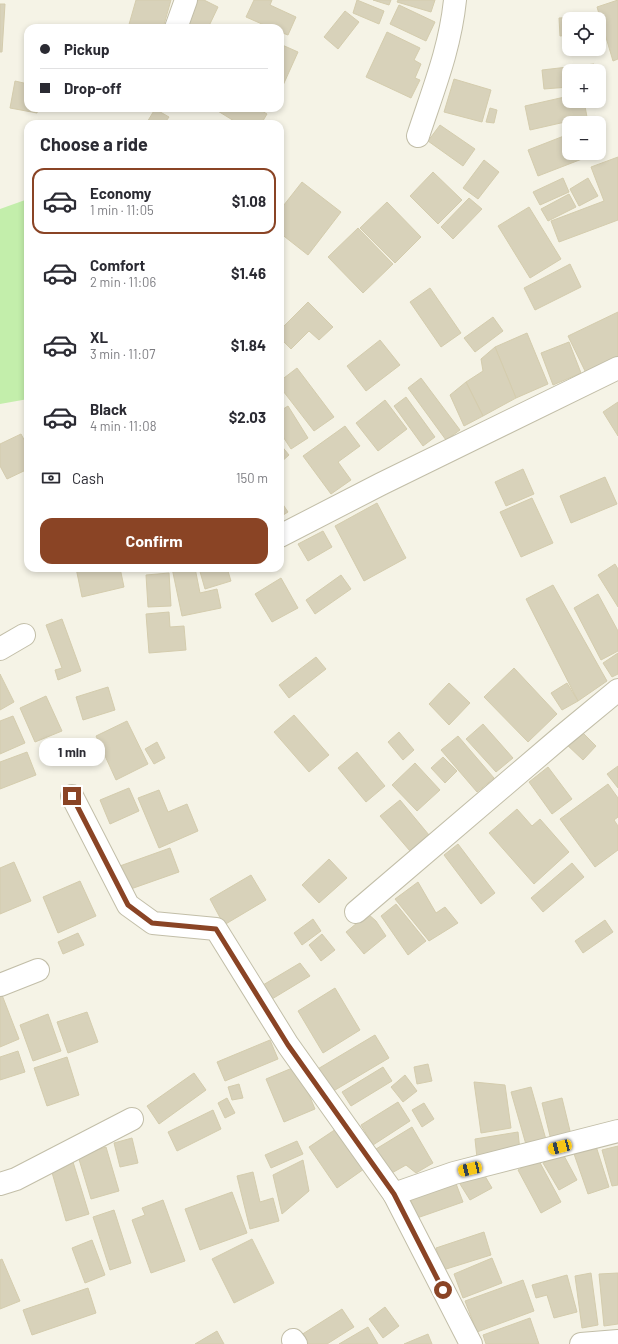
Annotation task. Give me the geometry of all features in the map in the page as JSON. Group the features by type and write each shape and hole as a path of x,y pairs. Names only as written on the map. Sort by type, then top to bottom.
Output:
{"street":[{"path":"177,24 186,0"},
{"path":"418,136 444,61 452,24 455,0"},
{"path":"284,534 381,484 618,368"},
{"path":"0,649 24,635"},
{"path":"356,912 618,690"},
{"path":"72,796 128,905 152,923 216,929 288,1045 394,1194 472,1344"},
{"path":"0,985 38,970"},
{"path":"0,1184 16,1179 132,1118"},
{"path":"394,1194 454,1172 618,1131"},
{"path":"581,1344 618,1341"}],"green space":[{"path":"24,200 24,400 0,404 0,209"}],"building":[{"path":"136,0 171,0 164,24 129,24"},
{"path":"195,0 204,0 218,7 210,24 185,24"},
{"path":"254,0 272,0 270,5 296,17 288,35 284,34 284,24 262,24 246,17"},
{"path":"357,0 384,11 379,24 353,13"},
{"path":"373,0 391,0 389,5"},
{"path":"398,0 435,0 431,12 397,2"},
{"path":"618,0 618,59 613,61 606,37 606,12 598,12 597,7"},
{"path":"0,4 5,4 2,52 0,52"},
{"path":"399,5 435,22 426,41 390,24"},
{"path":"345,11 359,22 338,49 324,37"},
{"path":"559,18 562,18 562,36 560,36"},
{"path":"387,32 420,48 414,60 421,64 415,78 420,80 411,98 366,77"},
{"path":"284,46 298,52 284,83"},
{"path":"562,68 562,88 544,89 542,70"},
{"path":"454,79 491,90 482,122 444,112"},
{"path":"15,81 24,83 24,111 10,108"},
{"path":"562,98 562,108 585,108 587,116 562,116 562,123 530,130 525,106"},
{"path":"490,108 497,110 494,123 486,122"},
{"path":"153,112 160,112 169,117 167,120 148,120"},
{"path":"220,112 264,112 267,114 263,120 232,120"},
{"path":"440,125 475,149 463,166 428,141"},
{"path":"562,137 562,160 579,160 538,176 528,150"},
{"path":"618,157 618,220 559,242 551,221 604,201 591,167"},
{"path":"484,160 499,172 478,199 463,188"},
{"path":"433,172 462,200 438,224 410,196"},
{"path":"563,178 569,192 540,205 533,192"},
{"path":"588,178 598,196 579,206 570,189"},
{"path":"302,182 341,212 308,255 284,236 284,205"},
{"path":"569,194 576,207 548,221 541,209"},
{"path":"469,198 482,209 453,239 441,227"},
{"path":"387,202 421,237 395,263 360,228"},
{"path":"529,207 561,259 530,278 498,226"},
{"path":"358,228 393,264 363,293 328,257"},
{"path":"570,264 581,287 535,310 524,288"},
{"path":"430,288 461,333 441,347 410,302"},
{"path":"308,302 333,327 319,340 309,331 291,349 284,342 284,326"},
{"path":"618,312 618,357 586,373 568,336"},
{"path":"493,317 503,331 475,352 464,338"},
{"path":"527,333 548,384 516,398 495,347"},
{"path":"380,340 400,365 366,391 347,366"},
{"path":"569,342 581,373 553,385 541,353"},
{"path":"495,347 516,398 483,416 466,382 483,371 481,359"},
{"path":"297,368 334,417 314,431 284,392 284,378"},
{"path":"421,378 460,430 446,440 408,388"},
{"path":"466,382 483,416 464,426 450,395"},
{"path":"406,397 435,437 423,446 394,406"},
{"path":"385,400 407,429 378,451 356,423"},
{"path":"618,402 618,436 603,412"},
{"path":"288,406 308,438 291,449 284,438 284,408"},
{"path":"345,426 360,446 338,462 351,480 331,494 303,456"},
{"path":"21,434 24,440 24,471 7,479 0,466 0,444"},
{"path":"284,449 289,455 284,459"},
{"path":"523,469 534,494 506,506 495,482"},
{"path":"605,477 617,504 571,523 560,496"},
{"path":"532,498 553,543 521,557 500,512"},
{"path":"377,503 406,558 364,581 335,526"},
{"path":"284,506 288,512 284,514"},
{"path":"323,531 332,547 308,561 298,544"},
{"path":"615,564 618,569 618,607 598,575"},
{"path":"77,572 121,572 124,587 82,597"},
{"path":"173,572 196,572 200,593 217,589 221,608 182,616"},
{"path":"200,572 228,572 231,581 205,589"},
{"path":"169,573 171,606 148,607 146,575"},
{"path":"341,575 351,589 315,614 306,600"},
{"path":"281,578 298,608 272,622 255,594"},
{"path":"553,585 607,681 578,701 526,599"},
{"path":"598,594 618,631 618,651 601,660 574,608"},
{"path":"169,612 170,627 184,626 186,650 149,653 146,614"},
{"path":"62,619 81,671 58,680 55,670 62,668 46,625"},
{"path":"618,653 618,674 612,677 603,663"},
{"path":"316,657 326,669 289,698 279,685"},
{"path":"514,668 557,714 528,742 484,697"},
{"path":"0,674 14,702 0,710"},
{"path":"449,683 470,703 449,725 429,704"},
{"path":"567,683 578,701 562,710 551,693"},
{"path":"108,687 115,710 83,720 76,697"},
{"path":"46,696 62,731 35,742 20,708"},
{"path":"294,715 329,755 309,772 274,732"},
{"path":"13,716 25,743 0,754 0,721"},
{"path":"127,721 148,764 116,780 96,736"},
{"path":"483,724 513,758 496,772 466,739"},
{"path":"579,729 596,746 583,760 565,743"},
{"path":"399,732 414,750 403,760 388,742"},
{"path":"458,736 494,778 477,792 441,750"},
{"path":"157,742 165,758 154,764 145,749"},
{"path":"27,752 36,775 0,789 0,762"},
{"path":"357,752 385,786 366,802 338,768"},
{"path":"443,757 457,771 445,783 431,768"},
{"path":"415,763 440,790 417,811 392,785"},
{"path":"618,766 618,788 607,774"},
{"path":"548,767 572,799 552,814 529,782"},
{"path":"608,784 618,798 618,817 614,820 618,826 618,850 595,867 560,819"},
{"path":"129,788 139,811 110,824 100,800"},
{"path":"159,790 168,812 187,804 198,831 159,848 138,798"},
{"path":"400,800 429,835 410,851 380,816"},
{"path":"517,809 532,826 540,819 569,852 534,884 489,833"},
{"path":"458,844 495,893 481,904 444,855"},
{"path":"170,848 179,872 125,891 117,867"},
{"path":"329,859 347,878 319,903 302,885"},
{"path":"14,862 31,901 0,914 0,868"},
{"path":"572,863 584,877 543,912 531,898"},
{"path":"251,875 266,900 224,925 210,899"},
{"path":"80,881 96,916 58,933 43,897"},
{"path":"418,882 436,913 445,907 458,923 429,941 395,899"},
{"path":"396,904 426,941 408,955 381,916"},
{"path":"368,914 376,921 386,936 364,954 346,932"},
{"path":"313,919 321,931 302,945 294,933"},
{"path":"605,920 613,932 583,953 575,941"},
{"path":"78,933 84,945 63,954 58,942"},
{"path":"322,934 335,950 321,961 309,945"},
{"path":"300,963 310,976 272,999 263,985"},
{"path":"335,988 360,1030 323,1053 298,1011"},
{"path":"2,995 19,1039 0,1047 0,996"},
{"path":"87,1012 98,1042 68,1053 57,1022"},
{"path":"48,1014 61,1051 33,1061 20,1025"},
{"path":"375,1035 389,1058 330,1093 316,1070"},
{"path":"270,1040 278,1059 225,1081 217,1062"},
{"path":"18,1051 25,1072 0,1080 0,1057"},
{"path":"67,1057 79,1095 47,1106 34,1068"},
{"path":"428,1064 432,1081 417,1084 414,1067"},
{"path":"297,1066 315,1109 284,1122 266,1079"},
{"path":"383,1067 392,1081 351,1106 342,1092"},
{"path":"194,1073 206,1090 159,1124 147,1106"},
{"path":"405,1075 417,1091 403,1102 391,1087"},
{"path":"474,1082 505,1085 511,1128 481,1133"},
{"path":"239,1084 243,1098 232,1100 228,1087"},
{"path":"531,1087 547,1143 527,1148 511,1092"},
{"path":"227,1098 235,1113 225,1118 218,1103"},
{"path":"562,1098 571,1135 551,1140 542,1103"},
{"path":"398,1102 410,1121 373,1145 361,1125"},
{"path":"424,1103 434,1119 422,1127 412,1110"},
{"path":"213,1110 221,1129 177,1151 168,1132"},
{"path":"412,1127 433,1163 416,1173 406,1165 390,1174 376,1149"},
{"path":"336,1129 364,1169 337,1188 309,1147"},
{"path":"518,1132 520,1151 477,1158 475,1139"},
{"path":"132,1138 138,1163 120,1167 114,1143"},
{"path":"297,1141 303,1154 271,1168 265,1155"},
{"path":"595,1143 609,1187 588,1194 573,1151"},
{"path":"618,1146 618,1185 612,1186 602,1150"},
{"path":"106,1147 119,1191 91,1199 78,1156"},
{"path":"562,1152 577,1180 559,1190 543,1163"},
{"path":"538,1159 561,1202 541,1213 518,1170"},
{"path":"303,1160 309,1191 282,1214 273,1175"},
{"path":"73,1162 89,1214 66,1221 51,1169"},
{"path":"482,1171 492,1188 470,1200 460,1184"},
{"path":"253,1172 260,1202 273,1198 279,1221 250,1229 237,1176"},
{"path":"455,1181 463,1202 417,1218 410,1198"},
{"path":"232,1192 247,1233 200,1250 185,1209"},
{"path":"163,1200 185,1261 151,1273 132,1220 145,1215 142,1208"},
{"path":"114,1210 131,1263 110,1270 93,1217"},
{"path":"484,1232 491,1255 443,1270 436,1248"},
{"path":"252,1239 274,1283 234,1303 212,1259"},
{"path":"92,1240 105,1275 85,1283 72,1248"},
{"path":"492,1258 502,1283 463,1298 454,1274"},
{"path":"2,1259 20,1301 0,1309 0,1260"},
{"path":"591,1273 598,1325 582,1328 575,1276"},
{"path":"618,1273 618,1324 604,1326 599,1274"},
{"path":"567,1275 577,1312 554,1318 547,1295 536,1298 532,1285"},
{"path":"523,1280 534,1311 477,1332 465,1301"},
{"path":"88,1288 96,1313 32,1335 23,1310"},
{"path":"385,1307 399,1326 383,1338 369,1319"},
{"path":"342,1309 354,1327 327,1344 307,1344 301,1335"},
{"path":"530,1318 539,1344 486,1344 483,1335"},
{"path":"368,1327 378,1344 339,1344"},
{"path":"217,1331 224,1344 195,1344"},
{"path":"428,1334 432,1344 404,1344"}],"route":[{"path":"72,796 128,905 152,923 216,929 288,1045 394,1194 443,1290"}]}
